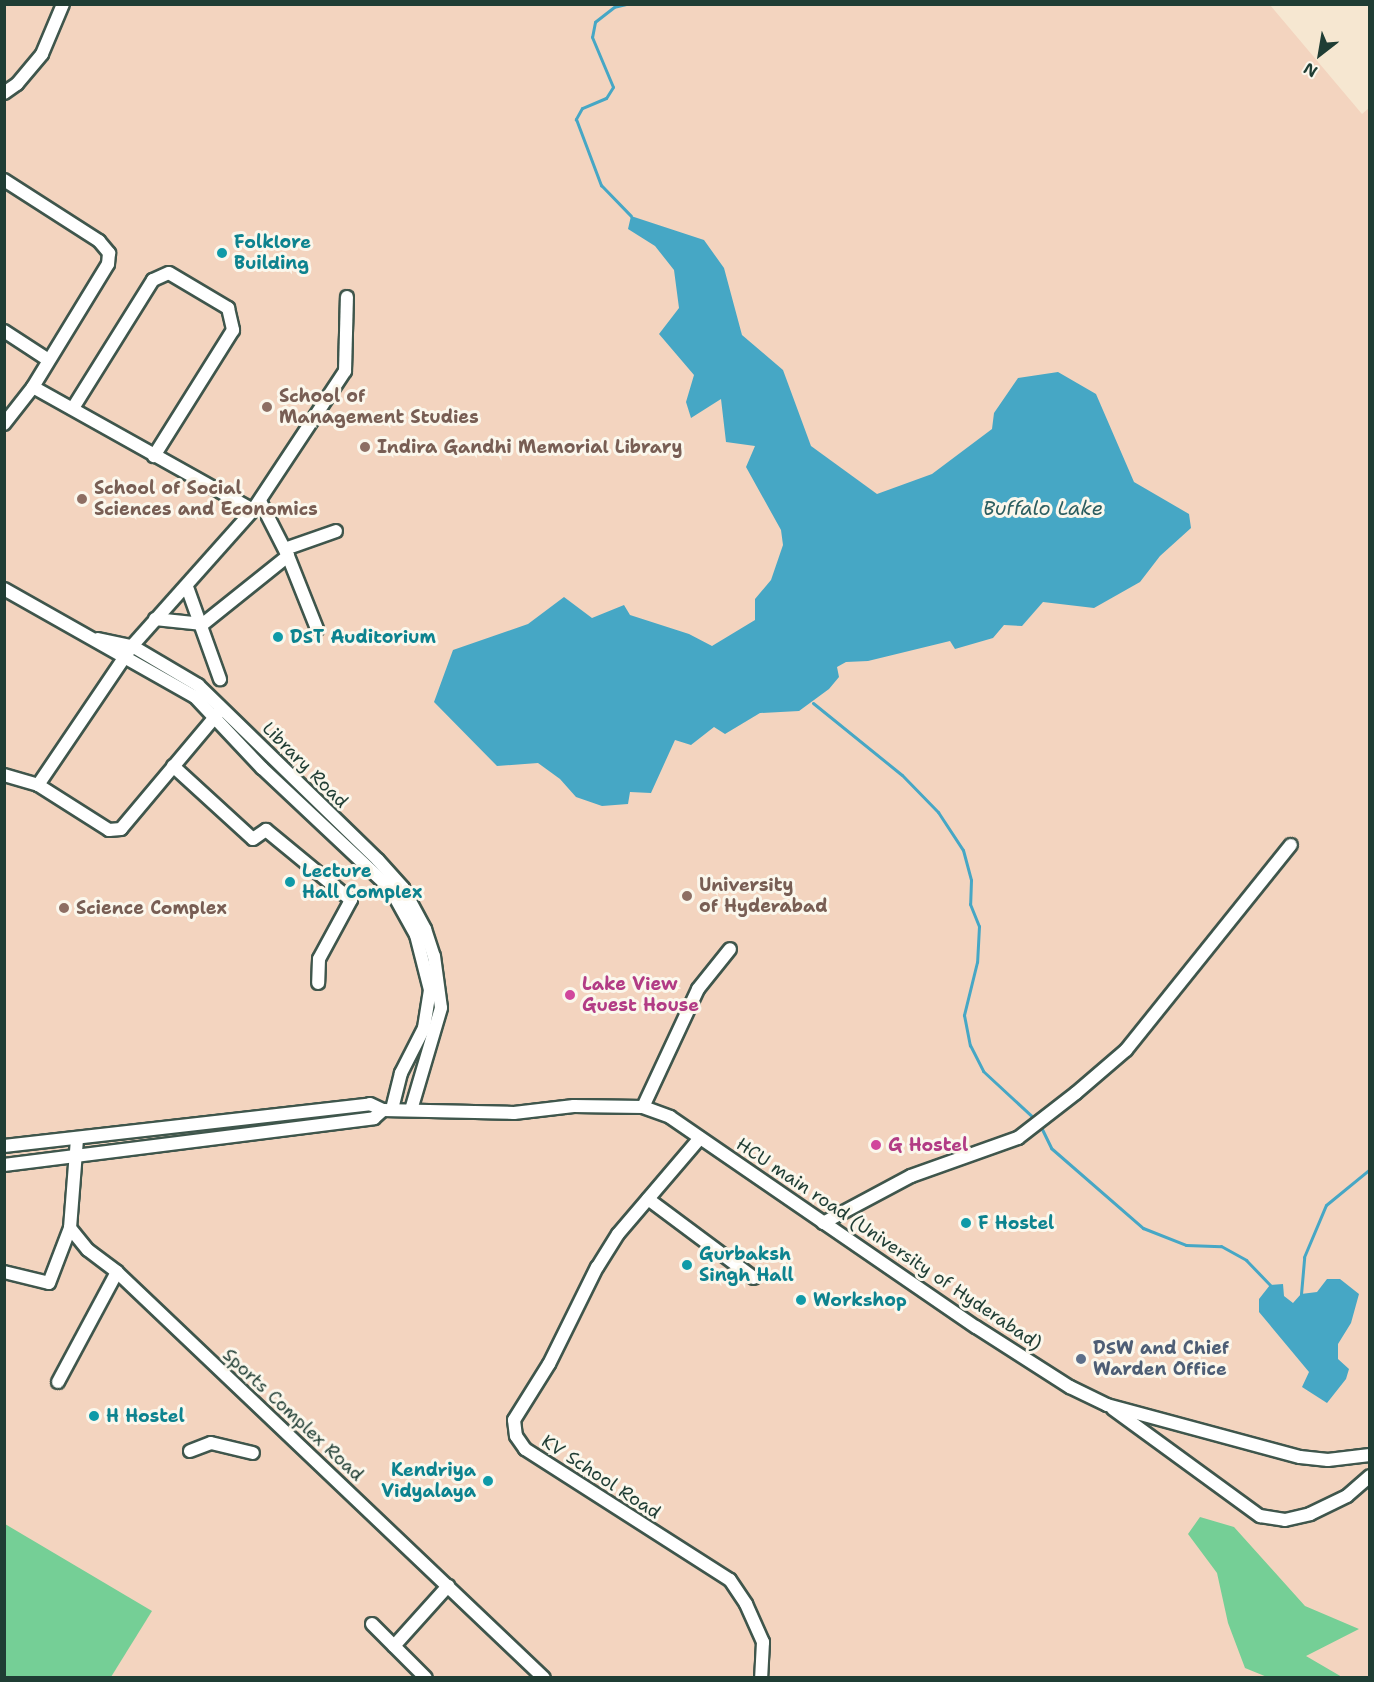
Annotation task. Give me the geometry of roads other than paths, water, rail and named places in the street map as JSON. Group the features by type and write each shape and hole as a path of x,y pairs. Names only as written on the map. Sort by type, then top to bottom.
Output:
{"street":[{"path":"4,93 17,84 42,54 63,4"},
{"path":"4,180 99,241 109,253 108,264 47,359 33,387 4,424"},
{"path":"73,408 153,280 169,273 228,308 233,330 154,456"},
{"path":"38,785 132,646 187,587 256,506 345,371 346,297"},
{"path":"4,331 47,359"},
{"path":"33,387 154,456 256,506 286,552 317,629"},
{"path":"155,620 203,624 286,552 336,531"},
{"path":"187,587 203,624 220,679"},
{"path":"4,589 124,658 181,687 219,712 285,790 373,870 404,910 416,935 426,970 429,1005 424,1028 388,1110 374,1118 4,1165"},
{"name":"Library Road","path":"89,637 132,646 198,685 219,712 378,860 403,888 425,928 440,985 441,1008 411,1110"},
{"path":"4,775 38,785 109,830 121,829 219,712"},
{"path":"173,766 253,839 266,830 351,900 320,959 318,983"},
{"path":"823,1223 911,1176 1018,1138 1076,1093 1126,1050 1291,845"},
{"path":"643,1107 698,989 729,949"},
{"path":"4,1146 77,1139 177,1124 366,1104 388,1110"},
{"name":"HCU main road (University of Hyderabad)","path":"388,1110 514,1113 574,1106 643,1107 670,1117 1005,1345 1107,1405 1300,1457 1328,1460 1370,1455"},
{"name":"KV School Road","path":"700,1138 648,1199 597,1267 564,1338 514,1420 516,1436 525,1449 730,1580 760,1634 761,1677"},
{"path":"4,1272 49,1283 70,1228 77,1139"},
{"path":"648,1199 754,1278"},
{"name":"Sports Complex Road","path":"70,1228 88,1250 117,1272 544,1677"},
{"path":"58,1382 117,1272"},
{"path":"1107,1405 1260,1516 1284,1520 1310,1514 1347,1496 1370,1476"},
{"path":"190,1451 211,1443 253,1453"},
{"path":"394,1646 448,1586"},
{"path":"372,1624 426,1677"}],"water":[{"name":"Buffalo Lake","path":"631,216 704,240 724,268 742,335 783,370 811,446 877,494 932,474 992,429 994,413 1018,378 1058,372 1096,394 1134,482 1189,514 1191,528 1160,556 1140,582 1094,608 1043,602 1022,626 1004,625 993,638 955,649 950,641 868,661 846,662 837,667 839,677 829,689 799,711 760,713 725,734 714,727 691,745 675,740 651,793 630,792 628,804 602,806 576,797 560,779 538,763 497,766 434,702 453,650 528,624 564,597 592,618 624,605 630,615 689,634 712,646 755,620 755,599 771,580 783,545 781,530 746,467 755,446 726,442 721,399 691,418 686,402 694,375 659,334 679,308 674,270 655,246 628,229"},
{"path":"1327,1279 1340,1279 1359,1294 1351,1323 1338,1344 1338,1359 1349,1369 1346,1379 1327,1403 1302,1387 1309,1372 1259,1312 1259,1299 1270,1285 1283,1284 1284,1296 1293,1303 1301,1294 1317,1292"}],"waterway":[{"path":"626,4 614,7 595,22 592,37 613,87 606,98 582,108 576,119 601,185 631,216"},
{"path":"813,703 902,775 938,812 963,850 971,880 970,904 979,926 977,962 964,1015 970,1045 983,1071 1036,1120"},
{"path":"1040,1125 1051,1148 1143,1228 1186,1245 1221,1246 1246,1260 1270,1285"},
{"path":"1301,1294 1304,1257 1326,1205 1370,1169"}],"place":[{"name":"Folklore Building","path":"222,253"},
{"name":"School of Management Studies","path":"267,407"},
{"name":"Indira Gandhi Memorial Library","path":"365,447"},
{"name":"School of Social Sciences and Economics","path":"82,499"},
{"name":"DST Auditorium","path":"278,637"},
{"name":"Lecture Hall Complex","path":"290,882"},
{"name":"University of Hyderabad","path":"687,896"},
{"name":"Science Complex","path":"64,908"},
{"name":"Lake View Guest House","path":"570,995"},
{"name":"G Hostel","path":"876,1145"},
{"name":"F Hostel","path":"966,1223"},
{"name":"Gurbaksh Singh Hall","path":"687,1265"},
{"name":"Workshop","path":"801,1300"},
{"name":"DSW and Chief Warden Office","path":"1081,1359"},
{"name":"H Hostel","path":"94,1416"},
{"name":"Kendriya Vidyalaya","path":"488,1481"}]}
